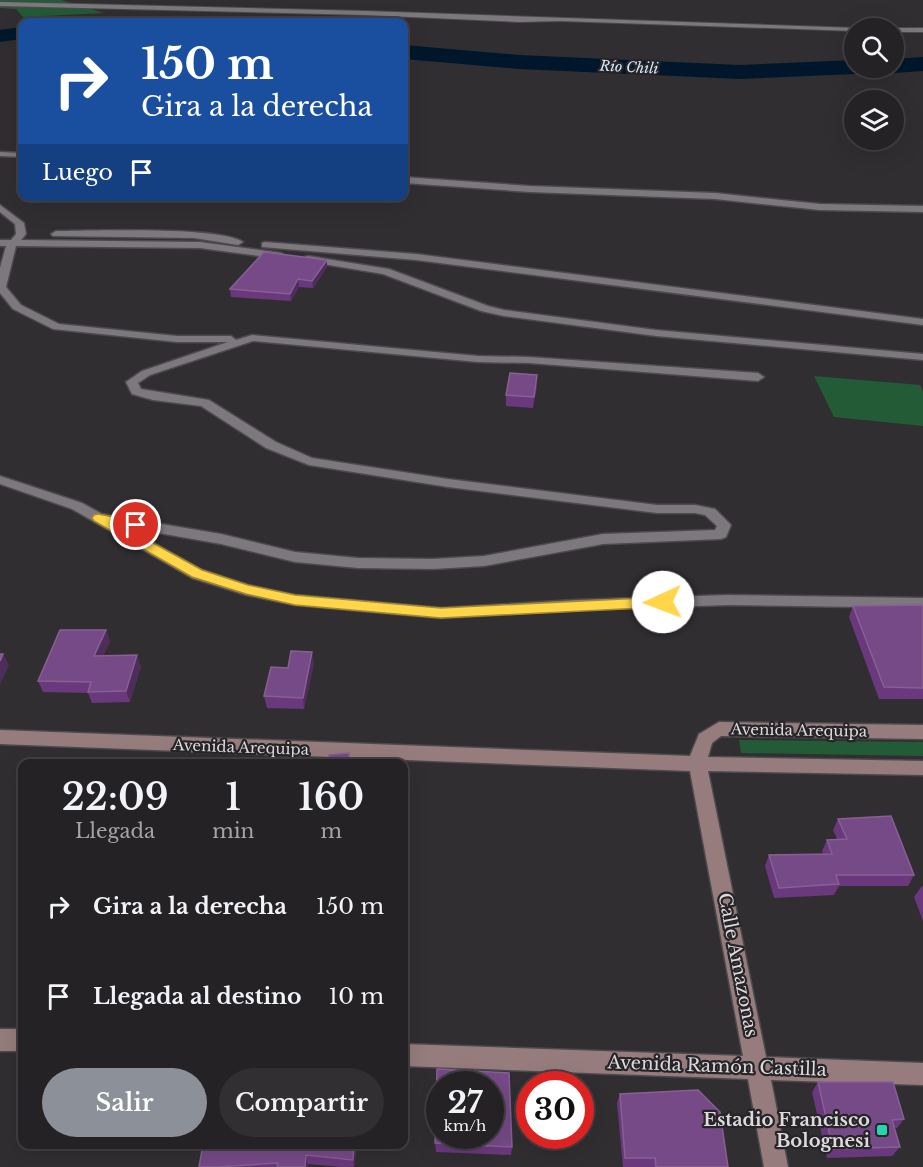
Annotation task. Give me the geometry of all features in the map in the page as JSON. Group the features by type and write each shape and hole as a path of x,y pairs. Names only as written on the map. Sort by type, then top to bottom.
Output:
{"main road":[{"name":"Avenida Arequipa","path":"698,764 700,747 707,734 719,729 923,732"},
{"name":"Avenida Arequipa","path":"0,737 698,764 923,768"},
{"name":"Calle Amazonas","path":"698,764 777,1167"},
{"path":"0,1040 18,1040"},
{"name":"Avenida Ramón Castilla","path":"408,1054 923,1074"}],"street":[{"path":"0,154 18,155"},
{"path":"408,180 530,189 715,196 820,207 923,210"},
{"path":"0,208 19,223 17,239 9,249 1,287 17,307 57,327 177,339 274,338 478,359 529,360 758,377"},
{"path":"0,233 17,239 200,245 386,271 485,309 504,313 656,333 923,357"},
{"path":"0,243 17,239 217,237 236,242 416,257 923,322"},
{"path":"98,518 221,540 295,557 358,563 433,564 484,561 603,539 721,534 724,525 719,518 710,512 695,509 657,509 448,483 309,461 271,445 205,403 193,399 145,395 136,391 132,386 132,382 146,373 252,338"},
{"path":"0,480 77,506 197,574 246,590 295,600 441,613 576,605 728,600 923,603"}],"lane":[{"path":"0,4 148,9 254,9 508,20 560,19 844,29"},
{"path":"904,30 923,30"}],"green space":[{"path":"0,0 61,0 104,13 23,17 16,9 0,8"},
{"path":"814,376 920,385 923,391 923,426 834,417"},
{"path":"739,740 923,742 923,756 741,753"}],"building":[{"path":"264,252 327,260 312,281 298,279 290,294 230,289"},
{"path":"510,373 537,375 534,397 506,395"},
{"path":"923,605 923,688 884,687 853,606"},
{"path":"60,630 106,630 94,656 137,655 126,691 88,692 91,682 38,681"},
{"path":"291,651 312,652 303,698 264,696 271,667 288,668"},
{"path":"349,753 349,759 329,759 329,755"},
{"path":"891,816 914,875 836,875 839,884 779,888 769,855 832,854 827,840 847,839 838,819"},
{"path":"437,1069 473,1071 437,1071"},
{"path":"504,1073 509,1073 512,1147 504,1147"},
{"path":"818,1082 893,1082 904,1119 892,1120 900,1147 833,1149"},
{"path":"698,1090 720,1112 728,1167 656,1167 655,1158 625,1158 620,1094"},
{"path":"202,1149 354,1149 353,1160 306,1155 305,1167 277,1167 278,1163 199,1167"}],"waterway":[{"name":"Río Chili","path":"0,36 18,34"},
{"name":"Río Chili","path":"408,52 519,62 740,72 844,67"},
{"name":"Río Chili","path":"904,65 923,64"}],"place":[{"name":"Estadio Francisco Bolognesi","path":"882,1130"}],"route":[{"path":"136,525 98,518 197,574 246,590 295,600 441,613 663,602"}]}
